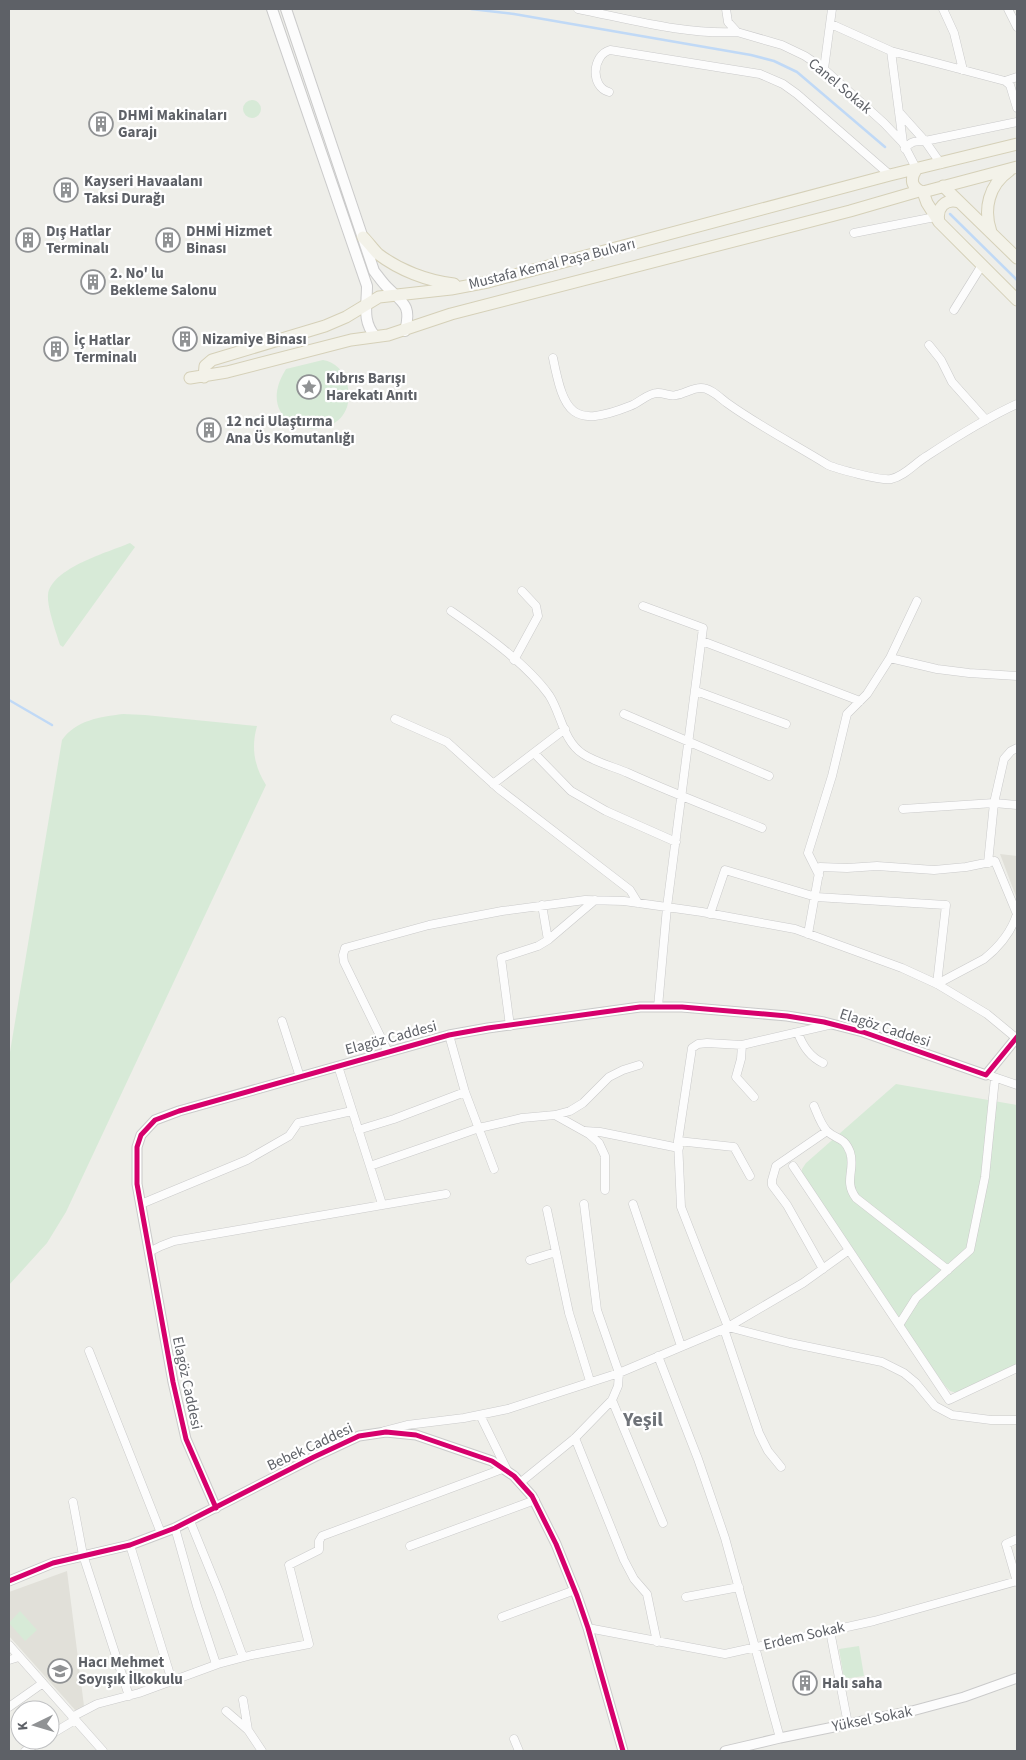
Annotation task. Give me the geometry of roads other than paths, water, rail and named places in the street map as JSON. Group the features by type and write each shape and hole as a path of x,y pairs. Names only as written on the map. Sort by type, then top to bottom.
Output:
{"main road":[{"path":"272,9 367,286 366,321 375,336"},
{"path":"286,9 374,271 387,287 398,295 407,310 408,320 404,330"},
{"path":"1017,144 916,170 912,181 914,187 921,191 937,219 1017,300"},
{"path":"938,164 947,173 947,180 944,186"},
{"path":"921,191 1015,168"},
{"path":"992,234 987,213 989,199 998,181 1015,168"},
{"name":"Mustafa Kemal Paşa Bulvarı","path":"204,377 205,366 212,360 326,326 379,297 468,286 890,175 916,170"},
{"path":"944,186 1017,258"},
{"name":"Mustafa Kemal Paşa Bulvarı","path":"190,378 204,377 351,340 388,335 451,314 921,191"},
{"path":"937,219 942,205 948,201 959,202"},
{"path":"363,237 377,253 400,268 438,282 468,286"}],"street":[{"name":"Canel Sokak","path":"578,9 661,26 720,33 737,32 782,45 805,56 824,69 884,124 904,146 916,170"},
{"path":"726,9 728,22 737,32"},
{"path":"824,69 832,9"},
{"path":"943,9 954,34 963,70"},
{"path":"1008,9 1017,27"},
{"path":"831,24 891,52 1005,81 1010,85 1017,108"},
{"path":"609,92 598,86 596,72 601,56 610,50 760,74 783,84 797,94 890,175"},
{"path":"891,52 904,146 916,141 925,141 1017,122"},
{"path":"1005,81 1017,77"},
{"path":"884,124 897,122 900,114"},
{"path":"900,114 925,141 938,164"},
{"path":"854,233 937,219"},
{"path":"954,310 982,265"},
{"path":"929,345 941,360 952,382 986,420"},
{"path":"553,358 564,401 581,416 609,413 631,406 658,392 675,396 701,388 708,390 738,411 833,467 888,480 900,476 924,457 1017,404"},
{"path":"514,660 538,616 536,606 522,591"},
{"path":"819,875 808,854 837,756 846,714 867,694 890,658 917,601"},
{"path":"643,606 703,628 667,907 658,1007"},
{"path":"450,611 485,635 514,660 549,695 565,729 582,753 682,797 762,828"},
{"path":"702,641 860,701"},
{"path":"890,658 937,669 1017,676"},
{"path":"696,691 786,724"},
{"path":"624,714 769,776"},
{"path":"395,718 447,742 493,784 630,890 638,903"},
{"path":"493,784 565,729"},
{"path":"988,863 994,803 1004,758 1017,748"},
{"path":"534,753 571,791 606,811 676,842"},
{"path":"902,809 994,803 1017,805"},
{"path":"808,934 820,867 877,866 934,870 966,867 995,861 1017,914 1007,935 990,954 937,984"},
{"path":"710,914 725,870 816,897 946,905 937,984"},
{"path":"510,1026 501,958 538,946 548,940 595,900"},
{"path":"388,1052 344,962 345,948 430,925 542,905 595,900 638,903 779,926 808,934 902,968 937,984 979,1009 1017,1038 990,1076 985,1177 970,1250 916,1298 899,1325"},
{"path":"542,905 548,940"},
{"name":"Elagöz Caddesi","path":"216,1508 186,1439 173,1382 137,1184 136,1147 141,1135 149,1124 170,1113 449,1036 640,1007 787,1016 833,1024 863,1032 990,1076"},
{"path":"282,1021 300,1077"},
{"path":"781,1467 762,1442 726,1328 681,1207 679,1144 692,1048 698,1044 707,1043 742,1045 833,1024"},
{"path":"798,1033 807,1051 823,1063"},
{"path":"449,1036 465,1092 494,1168"},
{"path":"742,1045 741,1059 736,1077 754,1097"},
{"path":"370,1166 479,1128 522,1118 554,1115 570,1110 583,1103 609,1077 640,1065"},
{"path":"338,1066 382,1204"},
{"path":"990,1076 1017,1085"},
{"path":"358,1130 394,1119 465,1092"},
{"path":"814,1106 827,1131 841,1138 848,1148 852,1160 850,1185 856,1198 948,1270"},
{"path":"141,1204 247,1160 289,1136 298,1123 352,1111"},
{"path":"554,1115 584,1131 596,1140 603,1152 605,1161 605,1190"},
{"path":"584,1131 679,1144 734,1147 750,1176"},
{"path":"823,1269 787,1205 772,1185 772,1180 776,1166 827,1131"},
{"path":"793,1166 949,1400 1017,1368"},
{"path":"149,1252 174,1241 446,1194"},
{"path":"521,1482 575,1438 612,1400 617,1391 619,1373 597,1310 584,1204"},
{"path":"634,1204 681,1346"},
{"path":"547,1210 569,1313 590,1381"},
{"path":"377,1432 407,1425 480,1415 508,1409 619,1373 726,1328 803,1283 849,1250"},
{"path":"530,1260 556,1252"},
{"path":"726,1328 882,1362 904,1373 935,1406 952,1415 991,1420 1017,1420"},
{"path":"89,1351 161,1533"},
{"path":"658,1356 698,1458 726,1538 780,1738"},
{"path":"612,1400 662,1523"},
{"path":"60,1728 97,1704 129,1696 216,1664 309,1644 289,1565 319,1550 319,1541 322,1536 506,1469 480,1415"},
{"name":"Bebek Caddesi","path":"9,1581 53,1563 130,1544 175,1528 359,1436 377,1432 416,1435 484,1457 506,1469 521,1482 535,1500 575,1590 588,1628 623,1751"},
{"path":"575,1438 624,1560 634,1579 647,1594 657,1642"},
{"path":"410,1546 535,1500"},
{"path":"73,1502 83,1555 129,1696"},
{"path":"190,1521 220,1592 244,1657"},
{"path":"175,1528 216,1664"},
{"path":"1017,1539 1006,1544 1017,1581"},
{"path":"130,1544 172,1681"},
{"path":"1009,1553 1017,1549"},
{"name":"Erdem Sokak","path":"588,1628 725,1654 874,1621 1017,1581"},
{"path":"686,1597 739,1587"},
{"path":"502,1617 575,1590"},
{"path":"830,1630 848,1724"},
{"path":"9,1645 103,1751"},
{"path":"9,1660 19,1657"},
{"name":"Yüksel Sokak","path":"725,1751 937,1705 1017,1678"},
{"path":"9,1707 42,1683"},
{"path":"243,1700 248,1730"},
{"path":"226,1711 248,1730 262,1751"},
{"path":"514,1739 519,1751"}],"waterway":[{"path":"471,9 514,14 751,55 774,61 797,72 885,147"},
{"path":"950,214 1017,280"},
{"path":"9,700 52,725"}],"place":[{"name":"DHMİ Makinaları Garajı","path":"101,124"},
{"name":"Kayseri Havaalanı Taksi Durağı","path":"66,190"},
{"name":"Dış Hatlar Terminalı","path":"28,240"},
{"name":"DHMİ Hizmet Binası","path":"168,240"},
{"name":"2. No' lu Bekleme Salonu","path":"93,282"},
{"name":"Nizamiye Binası","path":"185,339"},
{"name":"İç Hatlar Terminalı","path":"56,349"},
{"name":"Kıbrıs Barışı Harekatı Anıtı","path":"309,387"},
{"name":"12 nci Ulaştırma Ana Üs Komutanlığı","path":"209,430"},
{"name":"Hacı Mehmet Soyışık İlkokulu","path":"60,1671"},
{"name":"Halı saha","path":"805,1683"}],"district":[{"name":"Yeşil","path":"643,1420"}]}
